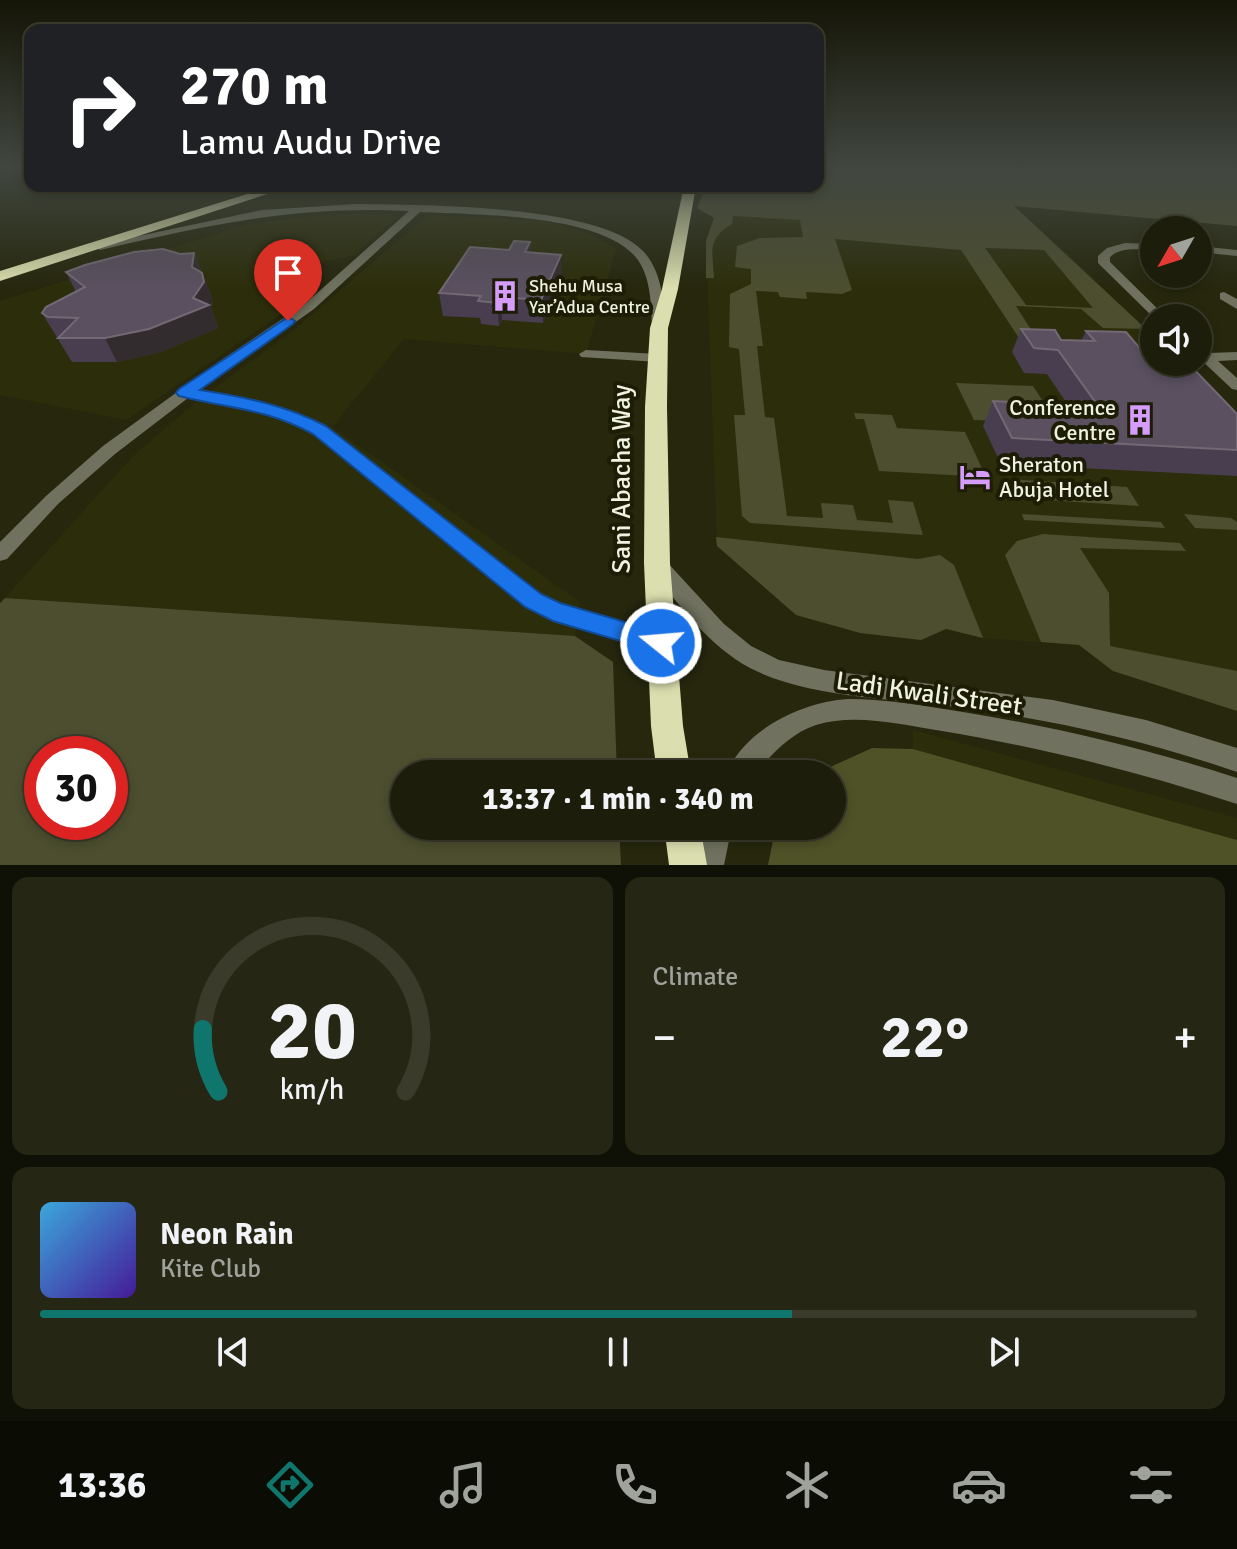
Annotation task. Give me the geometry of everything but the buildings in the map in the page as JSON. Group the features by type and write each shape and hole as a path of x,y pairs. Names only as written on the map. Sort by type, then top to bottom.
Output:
{"highway":[{"path":"0,276 221,207"},
{"name":"Sani Abacha Way","path":"672,760 657,563 658,358 659,328 686,207"},
{"path":"684,840 688,865"}],"street":[{"path":"0,554 52,500 109,450 310,306 418,208"},
{"path":"100,247 204,223 287,210 418,208 543,217 588,226 611,234 631,247 650,270 656,292 659,328"},
{"path":"1212,248 1236,246"},
{"path":"1140,248 1111,250 1104,256 1104,263 1146,304"},
{"path":"1224,296 1237,305"},
{"path":"586,354 658,358"},
{"path":"1212,355 1237,356"},
{"path":"1212,363 1237,386"},
{"path":"185,393 258,405 300,419 320,430 533,600 553,611 661,643"},
{"name":"Ladi Kwali Street","path":"657,563 694,608 731,643 761,663 798,675 835,682 1017,704 1119,725 1237,760"},
{"name":"Ladi Kwali Street","path":"751,760 766,742 785,728 821,712 891,713 1071,742 1237,791"},
{"path":"710,865 716,840"}],"shaded area":[{"path":"697,207 1015,207 1140,323 1140,329 1103,328 1081,309 1016,306 1037,339 1019,338 961,250 835,239 852,290 842,294 806,292 807,299 780,297 778,292 756,291 763,346 757,346 765,417 774,418 787,516 823,518 821,503 853,505 857,520 893,523 888,500 913,502 923,535 750,523 742,516 734,415 745,415 739,349 729,347 730,294 751,284 751,269 735,267 737,246 760,238 803,237 800,220 733,216 732,224 718,235 713,247 714,278 706,278 706,241 714,218","holes":["985,248 1044,250 1093,308 1026,305"]},
{"name":"Sheraton Abuja Hotel","path":"761,207 860,207 1066,252 1140,323 1140,376 1176,376 1237,416 1237,711 1113,671 1079,645 983,638 946,629 921,640 860,633 796,615 717,546 706,241 714,217"},
{"path":"1029,207 1237,207 1237,226 1212,224 1212,216 1140,217"},
{"path":"358,214 400,216 352,256 325,261 310,277 316,285 296,304 126,420 0,395 0,301 249,224"},
{"path":"428,215 543,221 590,234 616,249 586,354 404,339 332,427 580,602 575,636 5,598 133,456 202,397 294,330"},
{"path":"956,383 1033,386 1057,423 974,420"},
{"path":"854,413 892,415 897,428 965,432 986,477 879,471 864,419 856,419"},
{"path":"1007,479 1127,487 1139,506 1016,498"},
{"path":"1022,514 1161,522 1165,528 1024,520"},
{"path":"1184,514 1231,518 1237,522 1237,530 1195,528"},
{"path":"1043,534 1180,543 1186,551 1080,548 1109,593 1110,646 1237,671 1237,711 1113,671 1079,645 1041,642 1005,555 1017,541"},
{"path":"716,537 918,559 940,555 954,565 983,638 946,629 921,640 860,633 796,615 717,546"},
{"path":"5,598 575,636 613,662 616,760 390,760 390,840 620,840 621,865 0,865 0,603"},
{"path":"913,730 1237,818 1237,840 913,749"},
{"path":"872,748 913,749 1237,840 1237,865 768,865 773,840 846,840 846,760"}],"place":[{"name":"Shehu Musa Yar’Adua Centre","path":"505,296"},
{"name":"Conference Centre","path":"1140,420"},
{"name":"Sheraton Abuja Hotel","path":"975,477"}],"route":[{"path":"288,321 185,393 258,405 290,414 320,430 533,600 553,611 661,643"}]}
